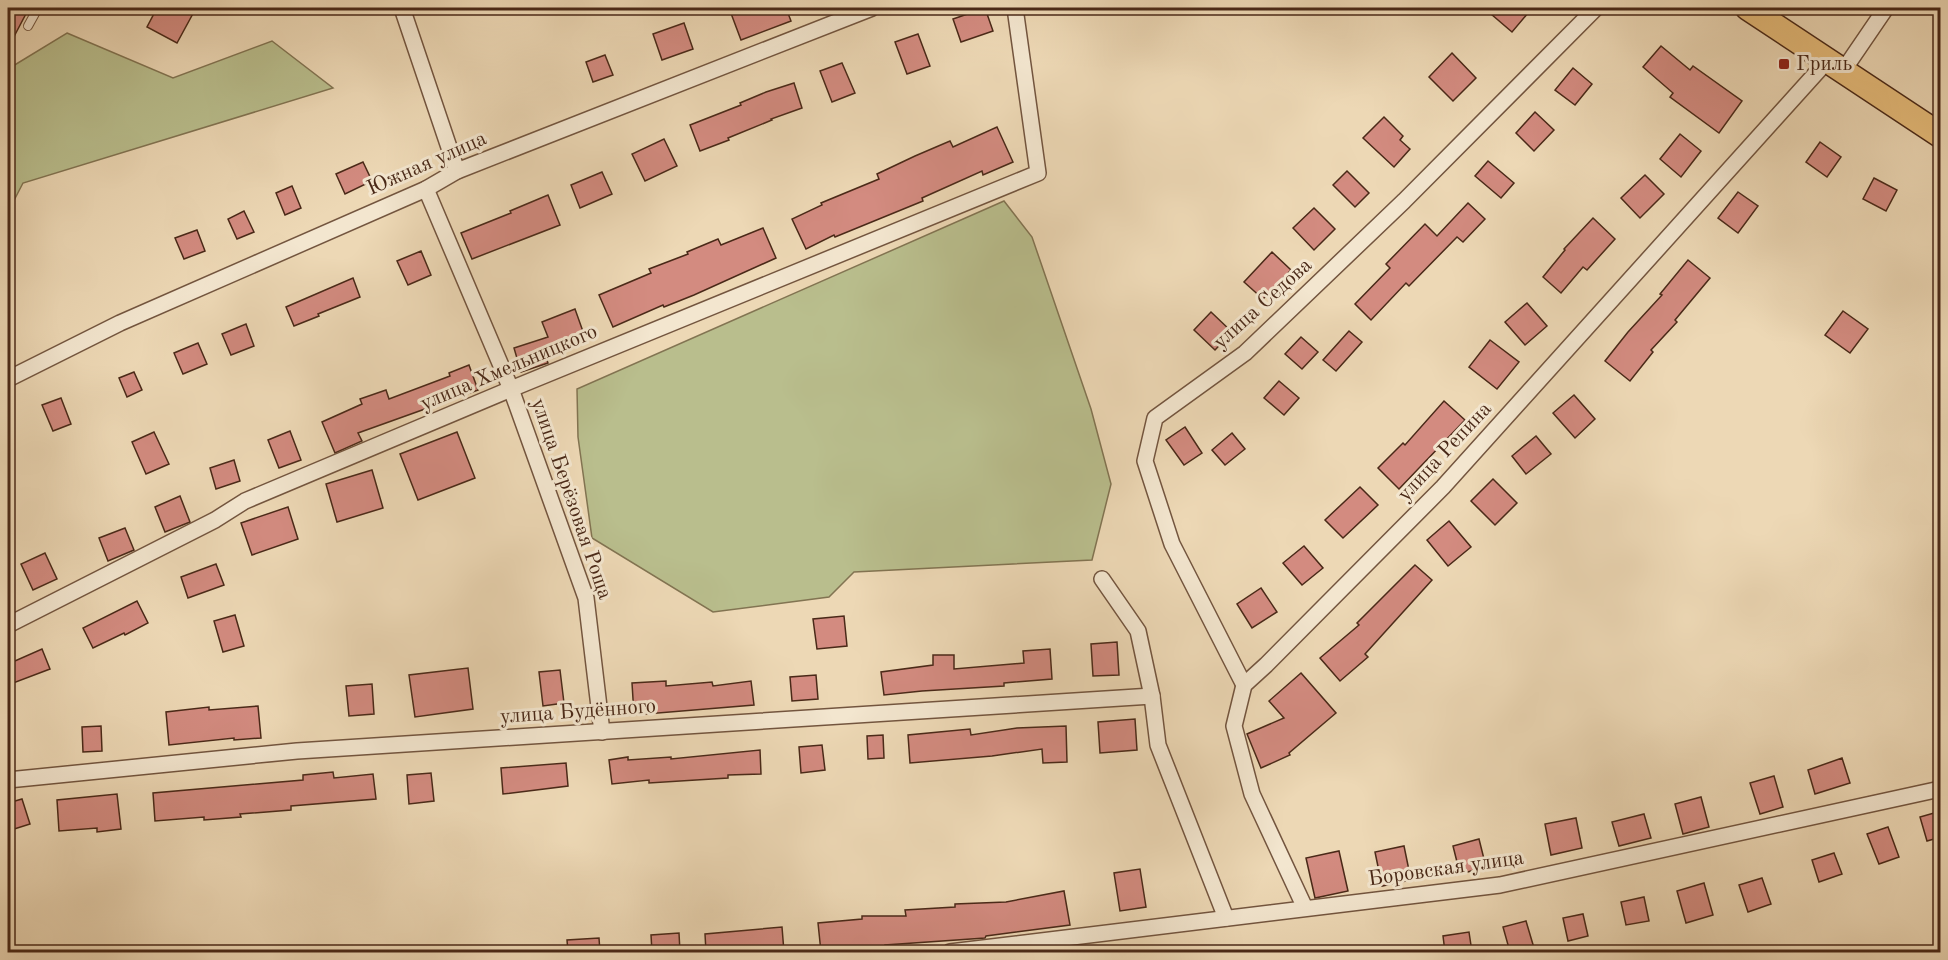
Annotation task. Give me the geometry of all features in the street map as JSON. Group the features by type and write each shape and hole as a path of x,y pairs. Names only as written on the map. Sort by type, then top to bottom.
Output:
{"main road":[{"path":"1748,8 1941,135"}],"street":[{"path":"402,8 457,171"},
{"name":"Южная улица","path":"8,379 120,323 426,189 457,171 872,8"},
{"name":"улица Хмельницкого","path":"8,625 215,520 245,501 511,389 1038,174 1015,8"},
{"name":"улица Седова","path":"1244,685 1172,544 1145,461 1155,418 1245,353 1404,201 1596,8"},
{"name":"улица Репина","path":"1244,685 1443,487 1835,66 1886,8"},
{"name":"улица Берёзовая Роща","path":"426,189 511,389 586,598 602,732"},
{"path":"1102,579 1138,631 1152,696 1158,745 1226,918"},
{"path":"1244,685 1234,726 1252,794 1305,908"},
{"name":"улица Будённого","path":"8,780 297,751 1152,696"},
{"name":"Боровская улица","path":"950,952 1500,885 1941,789"}],"lane":[{"path":"28,26 38,8"}],"green space":[{"path":"67,33 173,78 272,41 333,88 23,183 8,212 8,69"},
{"path":"1004,201 1032,237 1091,409 1111,484 1092,560 854,572 829,597 713,612 592,538 578,437 577,389"}],"building":[{"path":"8,8 29,8 8,48"},
{"path":"157,8 196,8 177,43 147,27"},
{"path":"729,8 786,8 791,21 741,40"},
{"path":"985,8 993,31 961,42 953,19"},
{"path":"1484,8 1522,8 1528,13 1512,32"},
{"path":"684,23 693,49 662,60 653,34"},
{"path":"918,34 930,66 907,74 895,42"},
{"path":"1661,46 1690,70 1693,66 1742,101 1719,133 1670,97 1673,93 1643,67"},
{"path":"1452,53 1476,78 1453,101 1429,77"},
{"path":"605,55 613,75 593,82 586,62"},
{"path":"842,63 855,93 832,102 820,71"},
{"path":"1573,68 1592,84 1575,105 1555,90"},
{"path":"794,83 802,108 771,119 728,138 729,140 700,151 690,125 741,105 740,103 766,92"},
{"path":"1535,112 1554,130 1534,151 1516,133"},
{"path":"1384,117 1403,136 1400,140 1410,149 1394,167 1363,138"},
{"path":"997,127 1013,162 983,175 982,171 922,198 923,201 835,237 834,235 806,249 792,219 822,205 821,203 879,179 877,174 915,156 950,141 953,147"},
{"path":"1680,134 1701,151 1681,177 1660,159"},
{"path":"664,139 677,166 645,181 632,154"},
{"path":"1820,142 1841,157 1827,177 1806,162"},
{"path":"1488,161 1514,183 1501,198 1475,176"},
{"path":"363,162 372,181 345,194 336,174"},
{"path":"1347,171 1369,193 1355,207 1333,185"},
{"path":"602,172 612,194 580,208 571,185"},
{"path":"1645,175 1664,194 1640,218 1621,198"},
{"path":"1874,178 1897,190 1886,211 1863,199"},
{"path":"292,186 301,208 285,215 276,193"},
{"path":"1738,192 1758,206 1738,233 1718,218"},
{"path":"548,195 560,225 472,259 461,233"},
{"path":"1468,203 1485,219 1463,242 1457,237 1409,286 1406,283 1371,320 1355,304 1390,268 1386,264 1425,224 1437,236"},
{"path":"1314,208 1335,229 1314,250 1293,228"},
{"path":"244,211 254,232 237,239 228,219"},
{"path":"1593,218 1615,239 1587,270 1583,267 1561,293 1543,277 1564,249"},
{"path":"763,228 776,258 694,295 664,307 663,305 613,327 599,295 651,273 649,269 718,239 721,245"},
{"path":"197,230 205,251 184,259 175,238"},
{"path":"421,251 431,275 408,285 397,261"},
{"path":"1272,252 1291,270 1263,299 1244,282"},
{"path":"1688,260 1710,278 1675,320 1677,322 1651,350 1653,352 1630,381 1605,361 1662,295 1660,294"},
{"path":"353,278 360,297 294,326 286,307"},
{"path":"1527,303 1547,326 1525,345 1505,322"},
{"path":"575,309 586,340 545,355 548,363 521,372 514,348 548,337 542,322"},
{"path":"1843,311 1868,329 1850,353 1825,335"},
{"path":"1211,312 1232,332 1215,350 1194,330"},
{"path":"246,324 254,346 231,355 222,334"},
{"path":"1349,331 1362,342 1336,371 1323,360"},
{"path":"1301,337 1318,352 1302,369 1285,354"},
{"path":"1490,340 1519,362 1497,389 1469,367"},
{"path":"198,343 207,364 183,374 174,353"},
{"path":"469,365 478,390 358,433 362,441 335,453 322,422 362,404 360,399 386,390 389,399 450,376 449,373"},
{"path":"134,372 142,390 127,397 119,378"},
{"path":"1279,381 1299,398 1284,415 1264,398"},
{"path":"1574,395 1595,419 1575,438 1553,413"},
{"path":"61,398 71,424 53,431 42,405"},
{"path":"1444,401 1465,420 1399,489 1378,468 1403,443 1405,445"},
{"path":"1185,427 1202,453 1184,465 1166,440"},
{"path":"290,431 301,460 279,468 268,440"},
{"path":"154,432 169,464 146,474 132,442"},
{"path":"457,432 475,478 418,500 400,454"},
{"path":"1232,433 1245,449 1225,465 1212,450"},
{"path":"1536,436 1551,454 1526,474 1512,456"},
{"path":"234,460 240,481 216,489 210,468"},
{"path":"372,470 383,508 337,522 326,484"},
{"path":"1493,479 1517,503 1495,525 1471,501"},
{"path":"1360,487 1378,505 1343,538 1325,520"},
{"path":"180,496 190,522 165,532 155,507"},
{"path":"288,507 298,539 252,555 241,523"},
{"path":"1449,521 1471,547 1448,566 1427,540"},
{"path":"125,528 134,550 108,561 99,538"},
{"path":"1304,546 1323,568 1302,585 1283,563"},
{"path":"45,553 57,579 33,590 21,564"},
{"path":"216,564 224,585 188,598 181,577"},
{"path":"1415,565 1432,580 1365,654 1368,657 1340,681 1320,658 1359,625 1357,623"},
{"path":"1261,588 1277,612 1252,628 1237,604"},
{"path":"137,601 148,623 93,648 83,628"},
{"path":"235,615 244,646 223,652 214,621"},
{"path":"844,616 847,646 817,649 813,619"},
{"path":"1117,642 1119,675 1093,676 1091,644"},
{"path":"42,649 50,669 8,685 8,664"},
{"path":"1050,649 1052,679 1004,683 1004,686 884,695 881,672 933,665 933,655 954,655 954,669 1024,663 1023,651"},
{"path":"468,668 473,709 415,717 409,675"},
{"path":"560,670 564,703 543,706 539,672"},
{"path":"1301,673 1336,713 1289,753 1290,755 1261,768 1247,734 1284,718 1269,701"},
{"path":"816,675 818,699 792,701 790,677"},
{"path":"666,681 666,686 712,682 713,686 751,681 754,705 634,715 632,683"},
{"path":"372,684 374,714 349,716 346,686"},
{"path":"258,706 261,738 234,740 234,738 169,745 166,712 209,707 209,710"},
{"path":"1135,719 1137,750 1100,753 1098,722"},
{"path":"101,726 102,751 83,752 82,727"},
{"path":"1066,726 1067,762 1043,763 1042,749 910,763 908,735 970,729 971,735 1017,728"},
{"path":"883,735 884,758 868,759 867,736"},
{"path":"822,745 825,770 801,773 799,747"},
{"path":"760,750 761,774 612,784 609,760 628,757 628,760 671,757 671,759"},
{"path":"1842,758 1850,783 1815,794 1808,770"},
{"path":"566,763 568,786 503,794 501,768"},
{"path":"333,772 334,778 373,774 376,799 291,806 291,810 240,814 241,817 155,821 153,793 303,780 303,775"},
{"path":"431,773 434,801 409,804 407,775"},
{"path":"1774,776 1783,807 1760,814 1750,783"},
{"path":"117,794 121,829 97,832 97,828 59,831 57,800"},
{"path":"1701,797 1709,827 1683,834 1675,804"},
{"path":"22,799 30,824 8,831 8,803"},
{"path":"1941,811 1941,837 1927,841 1920,817"},
{"path":"1644,814 1651,838 1619,846 1612,822"},
{"path":"1576,818 1582,848 1551,855 1545,824"},
{"path":"1888,827 1899,857 1879,864 1867,834"},
{"path":"1479,839 1486,867 1460,874 1453,846"},
{"path":"1404,846 1411,880 1382,886 1375,852"},
{"path":"1339,851 1348,891 1315,898 1306,858"},
{"path":"1834,853 1842,874 1819,882 1812,860"},
{"path":"1140,869 1146,907 1120,911 1114,873"},
{"path":"1762,878 1771,904 1748,912 1739,885"},
{"path":"1704,883 1713,915 1686,923 1677,891"},
{"path":"1064,891 1070,925 986,936 985,938 885,945 885,950 821,952 818,923 862,919 862,916 906,916 905,910 955,907 955,904 1006,902"},
{"path":"1644,897 1649,921 1626,925 1621,902"},
{"path":"1583,914 1588,936 1568,941 1563,918"},
{"path":"1526,921 1534,948 1510,952 1503,927"},
{"path":"782,927 784,952 706,952 705,934"},
{"path":"1469,932 1472,952 1445,952 1443,936"},
{"path":"679,933 680,952 652,952 651,935"},
{"path":"599,938 600,952 568,952 567,940"}],"place":[{"name":"Гриль","path":"1784,64"}]}
